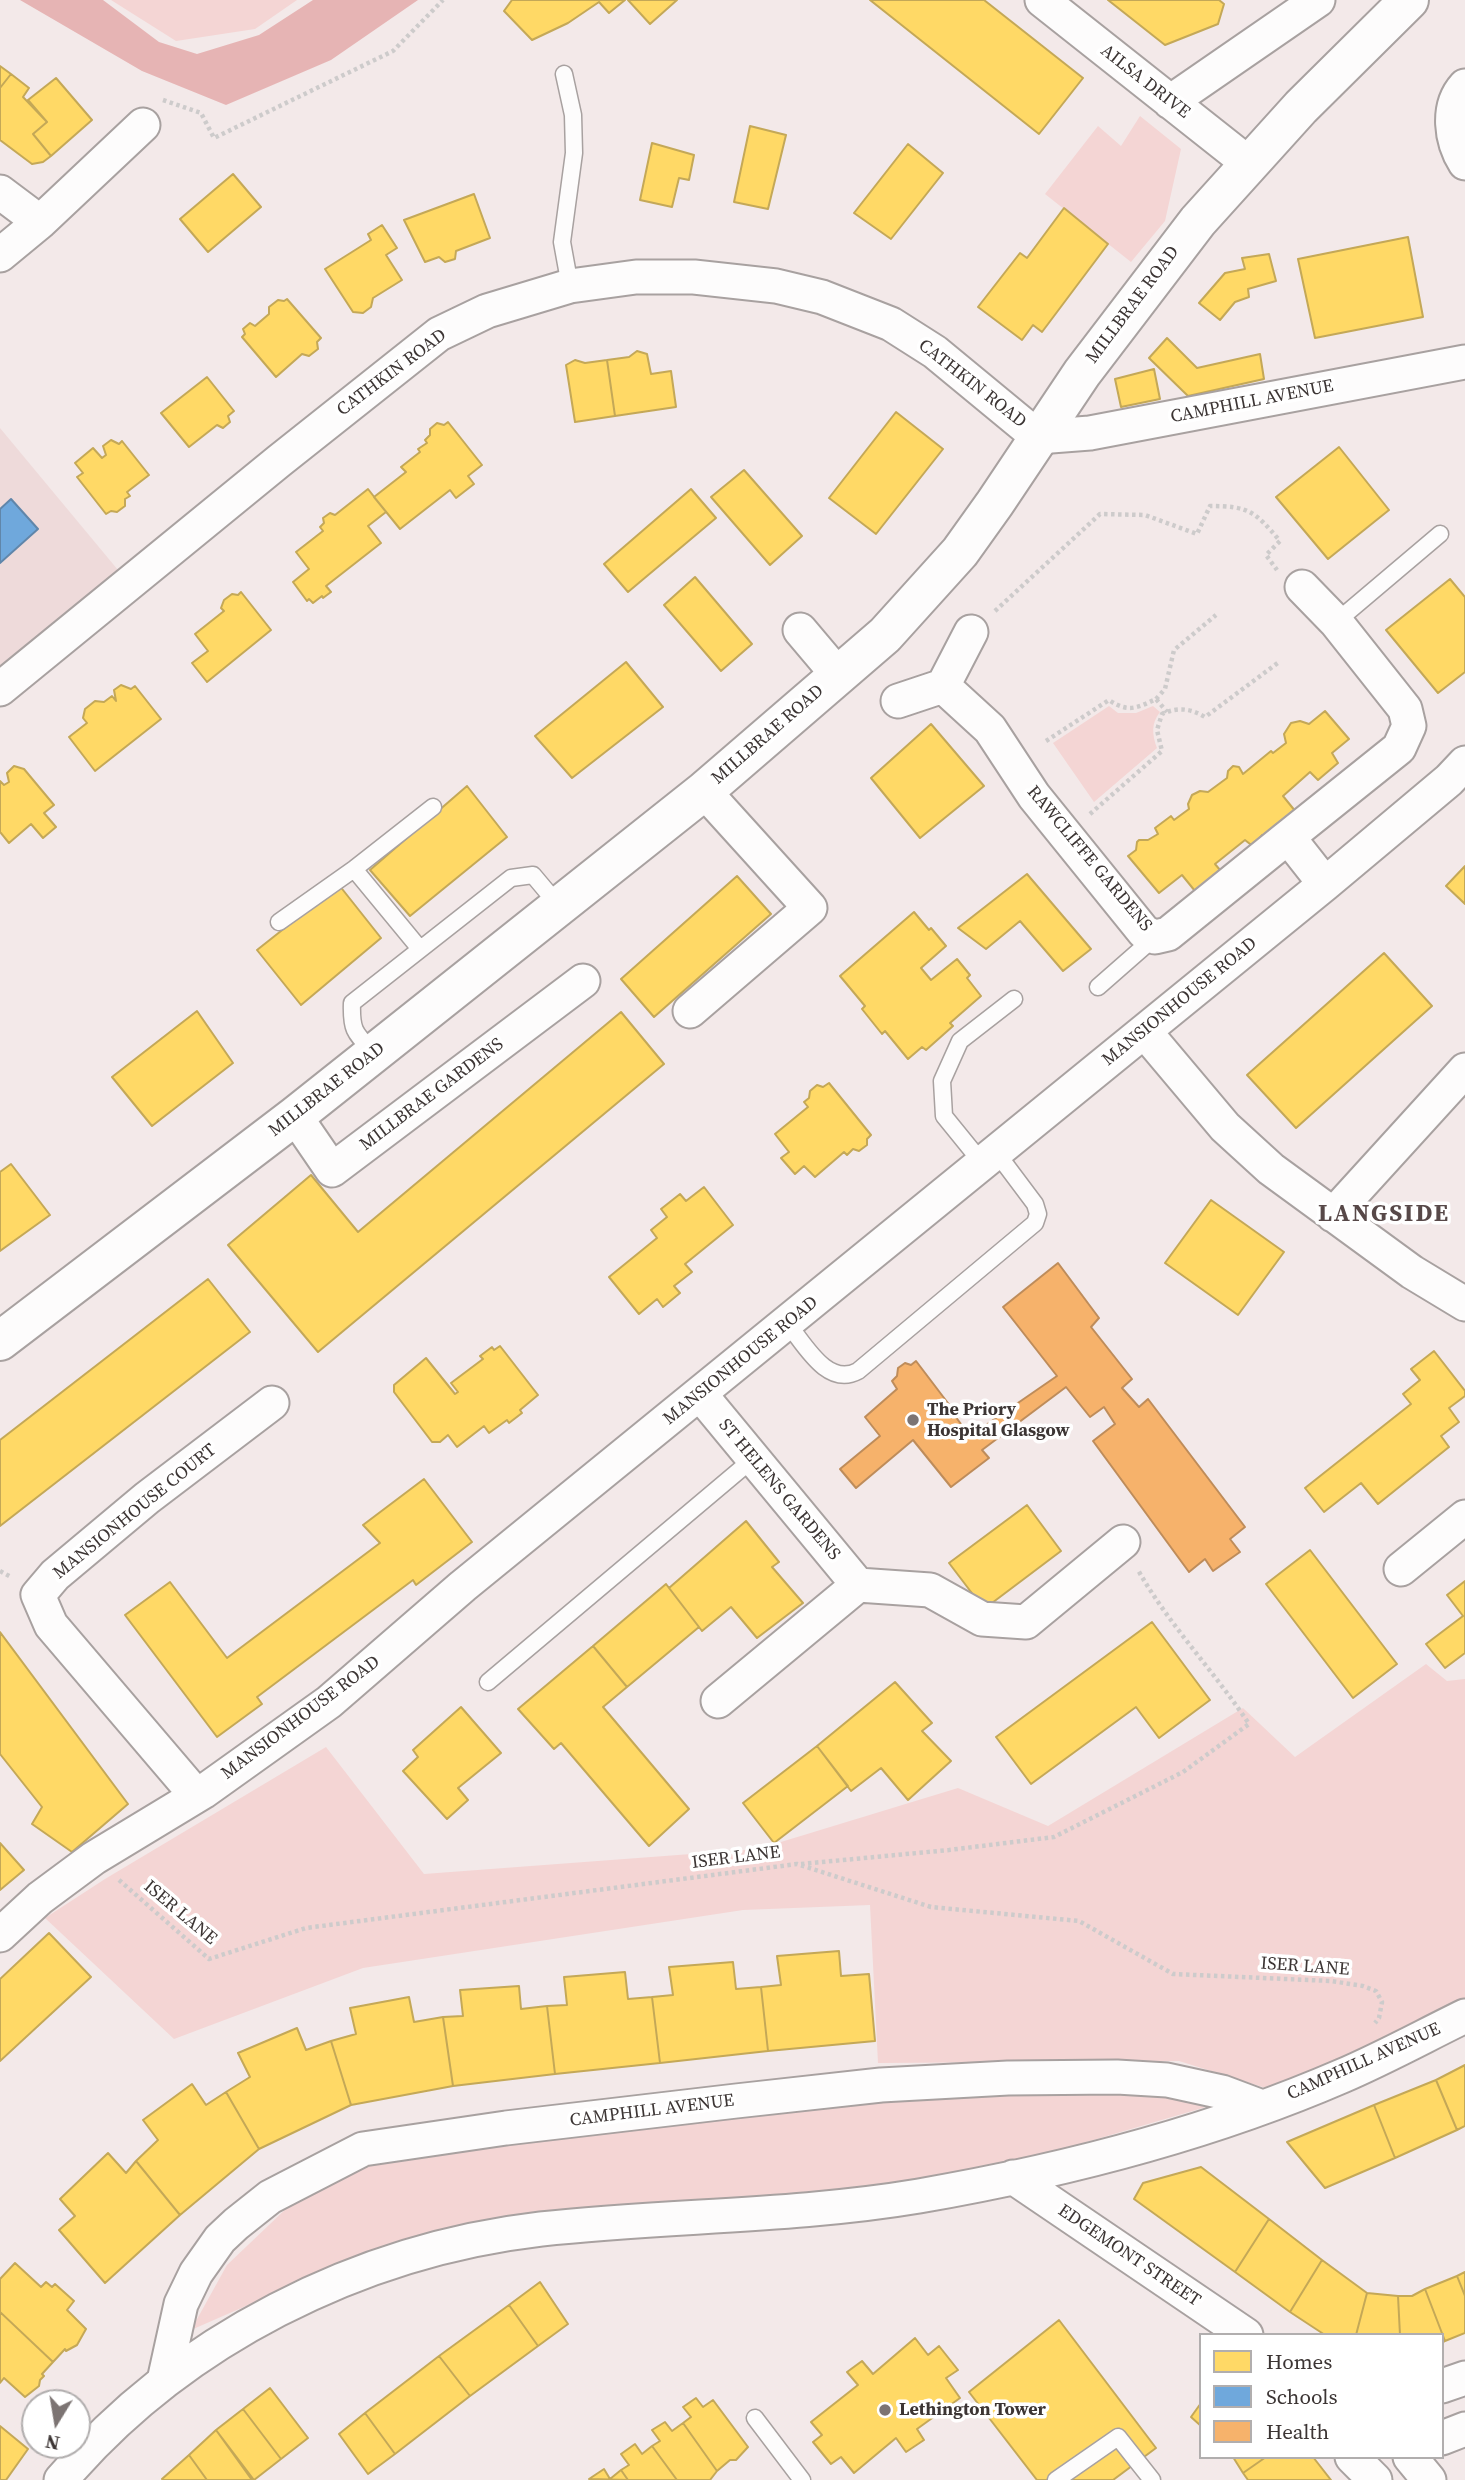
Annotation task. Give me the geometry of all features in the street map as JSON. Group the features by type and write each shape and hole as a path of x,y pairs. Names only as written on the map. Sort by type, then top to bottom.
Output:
{"street":[{"name":"AILSA DRIVE","path":"1042,0 1248,163"},
{"path":"1170,102 1318,0"},
{"name":"MILLBRAE ROAD","path":"0,1341 295,1116 704,791 885,635 960,552 1038,437 1139,297 1198,221 1248,163 1349,57 1409,0"},
{"path":"1465,86 1459,92 1452,123 1454,137 1465,163"},
{"path":"0,255 40,222 143,125"},
{"path":"0,192 40,222"},
{"name":"CATHKIN ROAD","path":"0,689 439,334 487,311 570,286 636,277 694,277 776,286 822,297 891,324 935,352 1038,437"},
{"name":"CAMPHILL AVENUE","path":"1038,437 1090,433 1465,362"},
{"name":"RAWCLIFFE GARDENS","path":"943,686 990,729 1034,796 1144,932 1155,937 1168,934 1399,747 1409,726 1405,709 1336,622 1302,587"},
{"path":"800,630 838,675"},
{"path":"898,701 943,686 971,632"},
{"name":"MANSIONHOUSE ROAD","path":"0,1935 40,1898 94,1858 197,1795 329,1702 463,1586 1325,884 1449,780 1465,763"},
{"path":"690,1011 810,908 704,791"},
{"path":"1288,837 1325,884"},
{"name":"MILLBRAE GARDENS","path":"295,1116 332,1170 583,981"},
{"path":"1144,1032 1225,1127 1271,1169 1412,1272 1465,1304"},
{"path":"1333,1215 1465,1070"},
{"name":"ST HELENS GARDENS","path":"700,1394 858,1585"},
{"name":"MANSIONHOUSE COURT","path":"197,1795 51,1625 38,1595 55,1575 147,1498 272,1403"},
{"path":"1401,1569 1465,1517"},
{"path":"718,1700 858,1585 930,1590 982,1619 1026,1622 1123,1542"},
{"name":"CAMPHILL AVENUE","path":"61,2480 121,2417 164,2381 240,2331 285,2306 395,2260 465,2242 539,2230 844,2207 918,2196 1072,2164 1262,2107 1342,2076 1465,2016"},
{"name":"CAMPHILL AVENUE","path":"164,2381 181,2304 196,2273 220,2239 270,2197 363,2149 506,2128 881,2085 1008,2078 1117,2077 1167,2080 1222,2092 1262,2107"},
{"name":"EDGEMONT STREET","path":"1013,2177 1242,2333"},
{"path":"1444,2385 1465,2378"},
{"path":"1444,2437 1465,2429"},
{"path":"1354,2459 1375,2480"},
{"path":"1412,2459 1429,2480"}],"lane":[{"path":"564,74 573,115 574,153 562,242 570,286"},
{"path":"1336,622 1440,534"},
{"path":"279,922 354,869 433,807"},
{"path":"354,869 420,950"},
{"path":"374,1053 351,1024 352,1003 511,878 533,875 559,906"},
{"path":"1098,987 1155,937"},
{"path":"787,1323 829,1372 845,1376 858,1371 1035,1223 1038,1214 1035,1204 944,1116 942,1081 960,1041 1014,999"},
{"path":"488,1682 754,1458"},
{"path":"755,2418 802,2480"},
{"path":"1056,2480 1118,2437 1152,2480"}],"path":[{"path":"143,125 164,99 201,113 214,138 393,51 443,0"},
{"path":"971,632 1100,514 1145,515 1198,534 1210,506 1236,506 1258,516 1280,541 1266,555 1287,583 1302,587"},
{"path":"1046,741 1109,700 1120,707 1137,708 1156,699 1165,690 1174,650 1216,615"},
{"path":"1065,835 1162,751 1157,730 1162,714 1175,708 1195,711 1205,717 1279,662"},
{"path":"1156,699 1167,712"},
{"path":"797,1864 1054,1837 1183,1772 1249,1724 1225,1688 1154,1598 1123,1542"},
{"name":"ISER LANE","path":"94,1858 209,1959 306,1928 797,1864 931,1907 1079,1921 1173,1974 1331,1981 1363,1986 1376,1991 1382,2002 1379,2018 1369,2030"}],"shaded area":[{"path":"20,0 103,0 159,42 197,54 259,35 313,0 418,0 331,60 226,105 142,71"},
{"path":"111,0 297,0 255,29 176,41"},
{"path":"1140,116 1181,149 1165,221 1131,262 1045,194 1098,126 1121,146"},
{"path":"0,428 118,570 0,667"},
{"path":"1109,706 1118,713 1136,713 1153,706 1160,712 1153,729 1157,748 1094,802 1053,743"},
{"path":"1426,1664 1447,1681 1465,1679 1465,2001 1324,2069 1269,2089 1179,2061 878,2063 870,1905 743,1910 363,1968 174,2039 45,1918 105,1879 326,1747 424,1874 758,1849 958,1788 1048,1826 1243,1708 1295,1757"},
{"path":"1163,2089 1206,2107 1032,2158 853,2195 516,2216 383,2246 191,2330 227,2265 291,2204 360,2167 448,2146 894,2097"}],"building: Homes":[{"path":"512,0 625,0 609,13 599,2 568,23 532,40 504,11"},
{"path":"628,0 677,0 650,24"},
{"path":"870,0 984,0 1083,78 1039,134"},
{"path":"1108,0 1219,0 1224,4 1218,24 1165,45"},
{"path":"0,66 11,74 0,88"},
{"path":"11,74 29,88 23,97 47,122 33,134 51,156 43,162 32,164 0,140 0,88"},
{"path":"56,78 92,120 51,156 33,134 47,122 28,100"},
{"path":"750,126 786,135 768,209 734,202"},
{"path":"652,143 694,155 689,180 679,178 672,207 640,200"},
{"path":"908,144 943,173 891,239 854,213"},
{"path":"233,174 261,207 208,252 180,219"},
{"path":"474,194 490,238 456,251 455,259 445,262 439,257 425,262 404,220"},
{"path":"1064,208 1108,244 1042,332 1033,325 1022,340 978,307 1020,253 1027,258"},
{"path":"382,225 397,248 386,255 402,280 373,298 371,307 363,313 353,312 325,269 371,240 368,234"},
{"path":"1408,237 1423,317 1315,338 1298,259"},
{"path":"1269,254 1276,281 1248,289 1249,297 1235,302 1220,320 1199,303 1225,273 1245,269 1242,258"},
{"path":"287,299 321,338 317,342 318,349 309,356 302,354 276,377 242,337 245,334 243,329 250,323 255,326 269,314 269,307 278,300"},
{"path":"1167,338 1197,368 1260,354 1264,379 1188,396 1149,358"},
{"path":"637,351 647,354 651,374 671,371 676,407 615,416 607,360 629,357"},
{"path":"575,360 585,363 607,360 615,416 575,422 566,365"},
{"path":"1154,369 1160,399 1121,407 1115,379"},
{"path":"207,377 234,411 228,416 230,422 223,428 217,425 189,447 161,413"},
{"path":"896,412 943,449 876,534 829,498"},
{"path":"448,422 482,465 468,476 474,484 456,498 450,490 400,529 374,497 406,472 401,467 427,443 425,440 430,435 430,429 437,423 444,425"},
{"path":"111,440 119,444 122,441 149,475 127,492 130,496 125,499 125,506 117,512 106,514 77,477 83,473 75,463 93,448 102,458 106,455 103,446"},
{"path":"1339,447 1389,510 1328,559 1276,497"},
{"path":"744,470 802,536 770,565 711,497"},
{"path":"368,489 386,512 368,526 381,543 326,586 331,592 313,603 309,599 307,601 293,582 309,569 296,552 323,531 320,527 324,523 323,518 330,513 335,515"},
{"path":"691,489 716,518 628,592 604,564"},
{"path":"695,577 752,644 721,671 664,605"},
{"path":"1450,579 1465,597 1465,672 1438,693 1386,630"},
{"path":"241,592 271,630 207,682 192,663 208,651 195,634 224,611 221,608 224,600"},
{"path":"626,662 663,707 572,778 535,736"},
{"path":"121,685 131,689 135,686 161,719 95,771 69,737 87,723 83,718 85,709 95,701 104,702 112,696 116,701 114,690"},
{"path":"1325,711 1349,739 1332,753 1338,763 1318,780 1310,772 1283,796 1300,817 1268,844 1262,835 1255,844 1245,840 1215,864 1225,876 1195,891 1182,875 1159,893 1128,856 1136,850 1137,842 1158,834 1155,828 1171,816 1174,820 1189,809 1192,795 1200,791 1208,792 1227,778 1228,771 1233,766 1239,767 1243,774 1271,751 1273,753 1286,743 1284,734 1291,723 1300,721 1309,724"},
{"path":"931,724 984,786 920,838 871,778"},
{"path":"14,766 24,769 54,805 44,813 56,827 43,838 31,824 9,843 0,832 0,781 4,785 9,782 7,773"},
{"path":"467,786 507,837 410,916 370,870"},
{"path":"1465,866 1465,904 1446,886"},
{"path":"1027,874 1091,949 1063,971 1020,921 986,949 958,928"},
{"path":"737,876 771,914 654,1017 621,979"},
{"path":"339,885 381,938 301,1005 257,950"},
{"path":"914,912 946,946 921,968 931,980 957,959 970,975 967,978 981,996 950,1023 953,1026 926,1050 922,1047 908,1059 885,1031 882,1034 862,1009 865,1006 840,976"},
{"path":"1384,953 1432,1006 1296,1128 1247,1075"},
{"path":"197,1011 233,1063 152,1126 112,1077"},
{"path":"621,1012 664,1064 318,1352 228,1245 311,1175 358,1232"},
{"path":"829,1083 871,1135 867,1139 867,1145 859,1151 853,1149 847,1155 844,1152 815,1177 804,1166 795,1174 781,1158 789,1152 775,1134 808,1107 804,1102 809,1098 810,1091 817,1085 823,1087"},
{"path":"11,1164 50,1215 0,1251 0,1172"},
{"path":"704,1187 733,1225 685,1264 692,1272 674,1286 680,1293 663,1307 657,1299 639,1314 609,1277 657,1238 651,1230 667,1217 661,1209 680,1194 686,1201"},
{"path":"1211,1200 1284,1252 1238,1315 1165,1263"},
{"path":"208,1279 250,1332 0,1526 0,1440"},
{"path":"500,1346 538,1395 520,1410 522,1413 489,1433 484,1426 457,1447 448,1435 440,1442 432,1442 394,1392 394,1385 426,1358 455,1394 458,1392 451,1383 483,1359 480,1356 492,1347 494,1350"},
{"path":"1434,1351 1465,1391 1465,1396 1449,1408 1459,1422 1441,1436 1449,1447 1378,1504 1361,1483 1324,1512 1305,1488 1411,1404 1403,1394 1420,1380 1411,1369"},
{"path":"424,1479 472,1542 416,1585 413,1580 257,1697 262,1704 217,1737 125,1615 170,1582 227,1658 380,1543 363,1525"},
{"path":"1027,1505 1061,1551 984,1609 949,1563"},
{"path":"746,1521 779,1562 772,1567 803,1603 757,1638 731,1607 702,1631 669,1588"},
{"path":"1310,1550 1397,1664 1353,1698 1266,1584"},
{"path":"1465,1581 1465,1653 1445,1668 1426,1644 1463,1616 1447,1595"},
{"path":"666,1584 699,1627 627,1687 593,1646"},
{"path":"1152,1622 1210,1700 1159,1738 1136,1707 1031,1784 996,1737"},
{"path":"0,1632 128,1804 72,1852 32,1824 42,1807 0,1754"},
{"path":"593,1646 627,1687 603,1707 689,1809 649,1846 561,1743 554,1749 518,1709"},
{"path":"895,1682 932,1723 922,1731 951,1761 908,1800 881,1768 851,1791 817,1746"},
{"path":"461,1707 501,1753 458,1788 468,1800 447,1819 403,1771 418,1757 413,1750"},
{"path":"817,1746 848,1786 774,1843 743,1803"},
{"path":"0,1843 24,1870 0,1890"},
{"path":"49,1933 91,1977 0,2061 0,1979"},
{"path":"839,1951 841,1976 869,1974 875,2041 768,2051 761,1987 781,1985 777,1956"},
{"path":"733,1962 736,1989 761,1987 768,2051 660,2063 652,1997 673,1995 669,1967"},
{"path":"625,1972 628,1999 652,1997 660,2063 555,2074 547,2006 567,2005 564,1977"},
{"path":"519,1986 521,2009 547,2006 555,2074 453,2086 443,2017 463,2016 460,1990"},
{"path":"409,1997 414,2022 443,2017 453,2086 351,2105 331,2041 356,2034 350,2008"},
{"path":"297,2028 306,2050 331,2041 351,2105 259,2149 226,2092 250,2077 238,2053"},
{"path":"1465,2065 1465,2126 1457,2130 1436,2080"},
{"path":"1436,2080 1457,2130 1395,2158 1374,2105"},
{"path":"192,2084 206,2105 226,2092 259,2149 180,2215 136,2161 158,2140 143,2120"},
{"path":"1374,2105 1395,2158 1325,2188 1287,2142"},
{"path":"108,2153 126,2173 136,2161 180,2215 105,2283 59,2230 75,2216 60,2199"},
{"path":"1201,2167 1269,2219 1235,2272 1134,2199 1143,2183"},
{"path":"1269,2219 1322,2260 1290,2312 1235,2272"},
{"path":"1322,2260 1367,2293 1357,2333 1322,2333 1290,2312"},
{"path":"15,2263 41,2287 46,2282 52,2287 55,2284 74,2301 67,2310 86,2329 77,2345 66,2351 65,2349 53,2362 0,2312 0,2279"},
{"path":"1465,2272 1465,2296 1457,2276"},
{"path":"1457,2276 1465,2296 1465,2333 1445,2341 1425,2289"},
{"path":"540,2282 568,2324 538,2346 509,2305"},
{"path":"1425,2289 1442,2333 1400,2333 1398,2296 1412,2296"},
{"path":"1367,2293 1398,2296 1400,2333 1357,2333"},
{"path":"509,2305 538,2346 470,2396 439,2356"},
{"path":"0,2312 53,2362 42,2374 44,2376 35,2389 21,2389 21,2393 4,2378 0,2383"},
{"path":"1059,2320 1156,2448 1113,2480 1037,2480 969,2392"},
{"name":"Lethington Tower","path":"915,2338 928,2355 939,2346 958,2370 946,2378 960,2398 917,2429 924,2440 906,2452 896,2438 854,2473 841,2457 831,2464 813,2442 822,2435 811,2422 858,2385 847,2372 862,2361 873,2374"},
{"path":"439,2356 470,2396 395,2454 365,2413"},
{"path":"270,2388 308,2438 281,2459 243,2409"},
{"path":"696,2398 703,2407 713,2400 748,2447 736,2460 730,2460 717,2471 683,2423 691,2417 683,2407"},
{"path":"1199,2406 1199,2424 1191,2417"},
{"path":"243,2409 281,2459 254,2480 216,2430"},
{"path":"365,2413 395,2454 368,2474 339,2434"},
{"path":"665,2422 672,2431 683,2423 717,2471 710,2480 677,2480 652,2446 660,2441 652,2430"},
{"path":"0,2426 21,2443 21,2459 6,2480 0,2480"},
{"path":"216,2430 252,2480 207,2480 189,2455"},
{"path":"635,2444 642,2454 652,2446 677,2480 628,2480 621,2470 629,2465 621,2454"},
{"path":"189,2455 207,2480 162,2479"},
{"path":"1234,2459 1263,2459 1243,2473"},
{"path":"1263,2459 1315,2459 1331,2480 1248,2480 1243,2473"},
{"path":"604,2469 610,2479 621,2470 628,2480 589,2479"}],"building: Schools":[{"path":"11,499 38,529 0,563 0,509"}],"building: Health":[{"name":"The Priory Hospital Glasgow","path":"1058,1263 1099,1318 1091,1327 1132,1379 1122,1388 1139,1407 1148,1399 1245,1527 1230,1539 1240,1552 1213,1571 1205,1559 1189,1572 1093,1441 1115,1424 1104,1407 1090,1417 1066,1387 982,1450 989,1458 951,1487 913,1440 856,1488 840,1469 880,1436 865,1417 897,1389 892,1381 897,1376 898,1368 905,1363 911,1365 916,1361 970,1436 1057,1376 1003,1307"}],"place":[{"name":"The Priory Hospital Glasgow","path":"913,1420"},
{"name":"Lethington Tower","path":"885,2410"}],"district":[{"name":"LANGSIDE","path":"1384,1215"}]}
